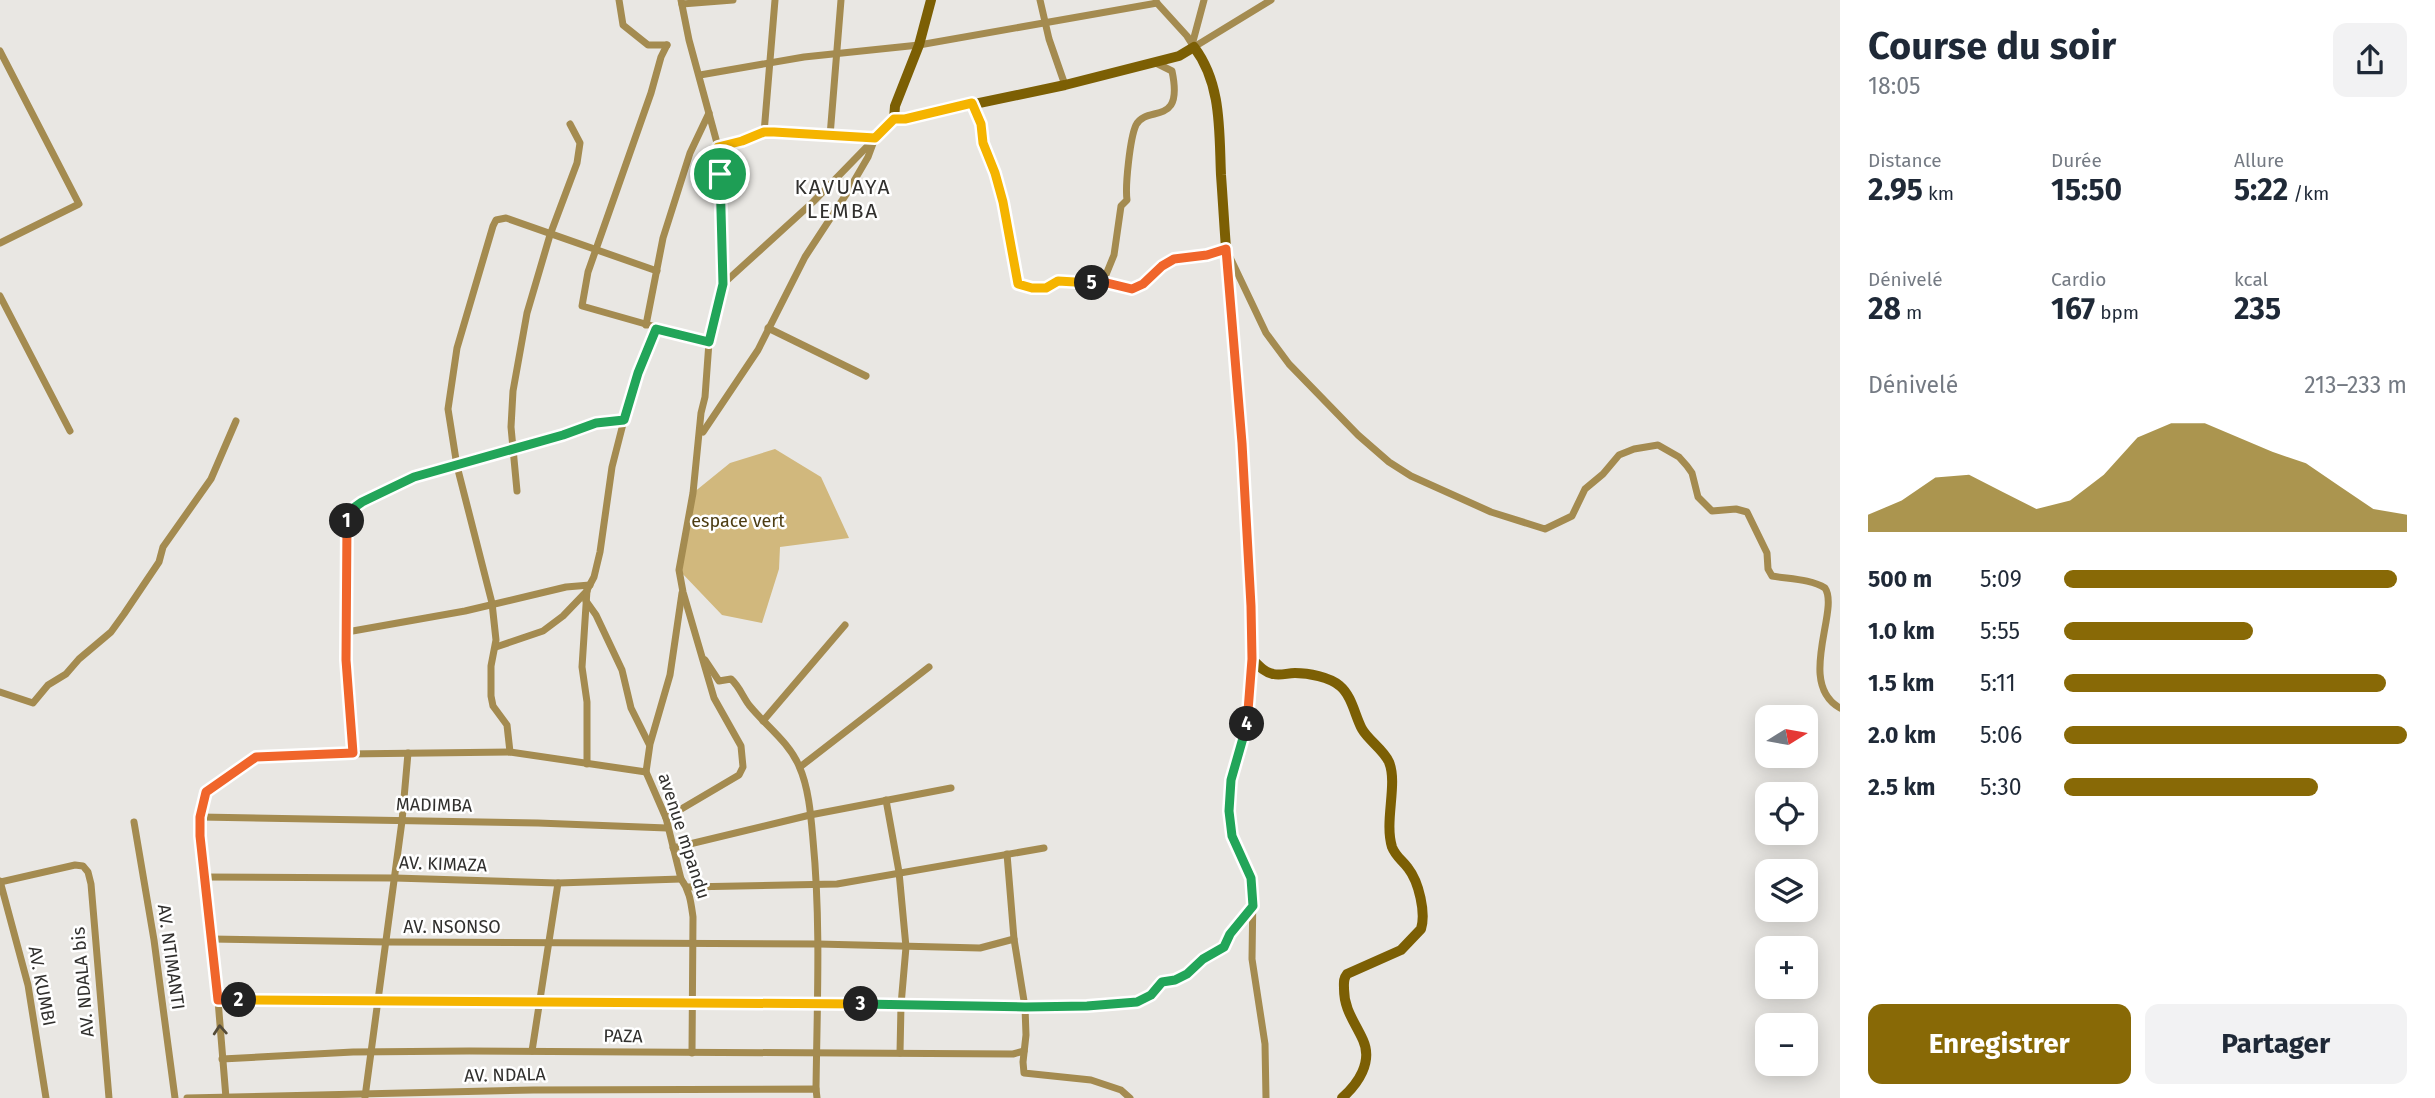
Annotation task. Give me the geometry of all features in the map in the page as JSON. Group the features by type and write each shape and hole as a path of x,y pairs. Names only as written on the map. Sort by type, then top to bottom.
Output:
{"street":[{"path":"619,0 623,25 648,45 667,45 584,287 583,307 709,342"},
{"path":"666,818 739,775 743,767 741,746 714,698 700,653 682,592 679,561 693,493 709,342 723,284 718,147 700,75 688,40 682,2 733,0"},
{"path":"764,132 775,0"},
{"path":"830,136 841,0"},
{"path":"723,284 813,202 894,119 895,106 919,45 932,0"},
{"path":"1040,0 1065,85"},
{"path":"1193,46 1204,0"},
{"path":"894,119 905,119 1065,85 1187,53 1193,46 1271,0"},
{"path":"700,75 769,63 919,45 1156,2 1187,36 1203,60 1214,89 1222,153 1226,249 1242,443 1252,659 1245,733 1231,780 1229,811 1232,836 1251,878 1252,959 1265,1044 1266,1098"},
{"path":"0,51 79,204 0,243"},
{"path":"1103,282 1114,255 1121,206 1127,200 1127,166 1136,125 1144,118 1167,110 1174,94 1172,71 1154,63"},
{"path":"972,103 981,124 983,143 1003,202 1018,284 1046,288 1058,281 1103,282 1132,289 1143,284 1174,259 1207,255 1226,249"},
{"path":"646,325 663,238 690,153 710,113"},
{"path":"517,491 511,427 513,391 527,313 550,235 577,163 580,143 570,124"},
{"path":"718,147 764,132 875,138"},
{"path":"703,432 743,376 805,257 847,193 875,138"},
{"path":"510,752 507,725 493,706 491,696 491,666 496,647 492,603 457,466 448,409 450,384 466,315 493,226 496,220 506,218 657,271"},
{"path":"1226,249 1266,333 1289,364 1357,435 1389,462 1444,491 1491,512 1545,529 1572,516 1585,489 1603,474 1619,455 1658,445 1679,457 1692,473 1698,498 1712,511 1741,509 1750,516 1768,554 1768,569 1772,576 1818,585 1831,593 1835,606 1834,619 1822,677 1827,698 1840,708"},
{"path":"0,296 70,431"},
{"path":"768,328 866,376"},
{"path":"496,647 543,631 563,616 594,577 612,467 638,373 656,329"},
{"path":"353,753 347,688 345,563 348,517 355,507 414,477 563,435 596,423 624,420"},
{"path":"0,692 33,703 48,685 66,674 111,632 159,562 163,547 211,480 236,421"},
{"path":"347,632 465,611 566,587 588,587"},
{"path":"587,764 587,702 582,667 588,587"},
{"name":"avenue mpandu","path":"682,592 670,675 650,744 646,772 666,818 681,879 687,887 693,918 692,1053"},
{"path":"586,601 596,615 619,663 631,708 650,744"},
{"path":"763,721 845,625"},
{"path":"700,653 719,681 732,678 735,681 748,703 800,766 810,815 816,885 816,1094"},
{"path":"1252,659 1263,670 1279,676 1294,673 1331,680 1347,694 1363,730 1390,764 1392,778 1388,812 1392,845 1399,861 1413,876 1420,901 1423,924 1415,937 1401,950 1347,974 1344,978 1346,1010 1363,1039 1365,1063 1361,1077 1342,1098"},
{"path":"800,766 929,667"},
{"path":"225,1098 200,817 206,792 256,757 510,752 646,772"},
{"path":"365,1096 387,943 408,753"},
{"path":"673,848 810,815 951,788"},
{"path":"886,800 899,872 906,947 900,1053"},
{"name":"MADIMBA","path":"200,817 538,822 667,828"},
{"name":"AV. NTIMANTI","path":"134,822 154,940 174,1098"},
{"path":"687,887 837,884 1044,848"},
{"path":"1007,854 1014,939 1025,1007 1027,1035 1024,1073 1091,1080 1121,1090 1130,1098"},
{"name":"AV. NDALA bis","path":"0,882 66,867 83,866 88,872 92,884 109,1098"},
{"name":"AV. KIMAZA","path":"204,877 395,878 558,883 681,879"},
{"name":"AV. KUMBI","path":"0,882 28,985 47,1098"},
{"path":"532,1051 558,883"},
{"path":"218,1000 378,1003 692,1002 1025,1007 1137,1002 1151,995 1162,982 1187,974 1203,959 1224,947 1230,934 1253,906"},
{"name":"AV. NSONSO","path":"211,939 387,943 818,944 980,948 1014,939"},
{"name":"PAZA","path":"222,1059 372,1052 1013,1054 1024,1051"},
{"name":"AV. NDALA","path":"187,1098 547,1090 816,1094"}],"green space":[{"name":"espace vert","path":"775,449 821,477 849,538 780,547 779,569 762,623 722,615 679,570 693,493 730,463"}],"district":[{"name":"KAVUAYA LEMBA","path":"843,199"}],"route":[{"path":"972,103 981,124 983,143 995,173 1008,221 1020,286 1046,288 1058,281 1099,281 1132,289 1143,284 1174,259 1207,255 1226,249 1242,443 1252,659 1245,733 1231,780 1229,811 1232,836 1251,878 1254,890 1253,906 1230,934 1224,947 1215,950 1187,974 1162,982 1151,995 1137,1002 1123,1004 1025,1007 692,1002 378,1003 218,1000 200,836 202,804 206,792 256,757 353,753 346,660 345,563 348,517 362,502 414,477 563,435 596,423 624,420 638,373 656,329 709,342 723,284 720,174 718,147 764,132 875,138 894,119 905,119 972,103"}]}
